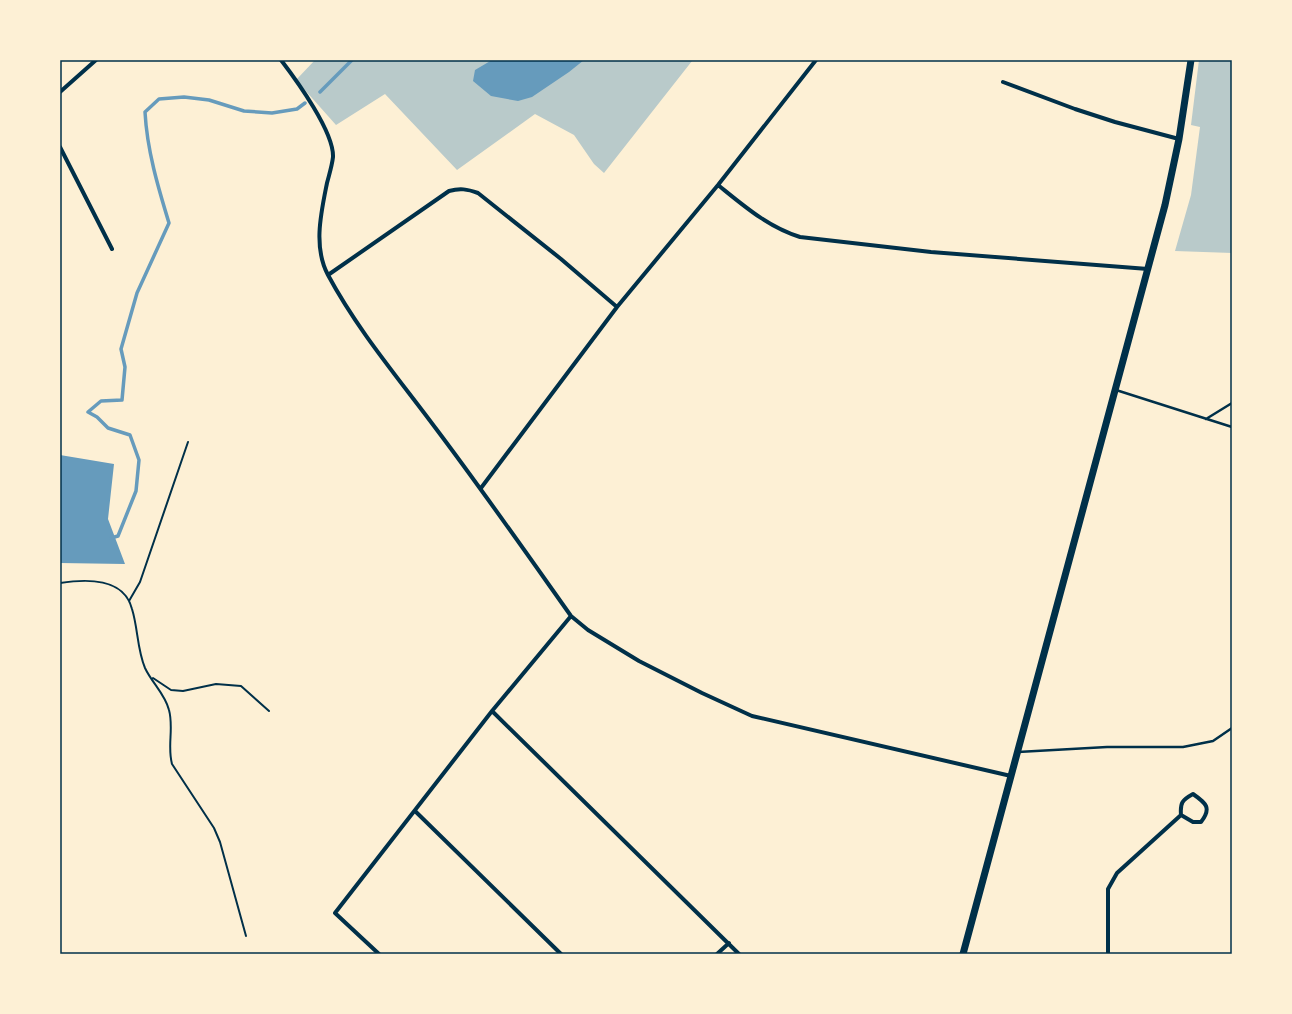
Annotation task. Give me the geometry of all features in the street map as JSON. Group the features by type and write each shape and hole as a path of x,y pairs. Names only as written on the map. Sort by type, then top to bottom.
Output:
{"street":[{"path":"60,92 96,60"},
{"path":"281,60 320,119 330,141 333,157 321,211 320,240 321,259 328,275 370,342 481,488 571,616 588,630 639,660 702,693 752,716 1012,776"},
{"path":"481,488 617,307 718,185 816,60"},
{"path":"963,954 1165,205 1179,139 1191,60"},
{"path":"1004,82 1108,120 1179,139"},
{"path":"60,147 112,249"},
{"path":"718,185 766,223 784,232 800,237 932,252 1148,269"},
{"path":"328,275 449,191 458,188 468,189 478,193 555,254 617,307"},
{"path":"379,954 335,913 492,711 571,616"},
{"path":"492,711 739,954"},
{"path":"1193,794 1203,801 1207,808 1206,815 1201,822 1193,822 1181,815 1180,806 1183,799 1193,794"},
{"path":"415,811 561,954"},
{"path":"1108,954 1108,889 1118,873 1181,815"},
{"path":"718,954 728,943"}],"lane":[{"path":"1115,390 1232,427"},
{"path":"1206,419 1232,404"},
{"path":"1018,752 1107,747 1183,747 1213,741 1232,728"}],"path":[{"path":"130,601 140,582 188,442"},
{"path":"60,583 88,581 111,584 122,591 130,601 142,658 169,710 169,752 172,764 214,828 220,842 246,936"},
{"path":"150,676 172,690 183,691 216,684 241,686 269,711"}],"shaded area":[{"path":"315,60 692,61 604,173 594,164 574,135 535,114 457,170 385,94 336,125 296,80"},
{"path":"1199,60 1232,60 1232,253 1175,251 1191,195 1200,127 1191,125"}],"water":[{"path":"492,60 584,60 532,97 518,101 491,96 473,81 475,70"},
{"path":"60,455 114,464 108,519 125,564 60,563"}],"waterway":[{"path":"320,92 352,60"},
{"path":"111,538 118,536 136,491 139,460 130,435 108,428 97,417 88,412 101,401 122,400 125,367 121,349 137,293 169,223 157,182 148,140 145,112 159,99 184,97 209,100 244,111 272,113 297,109 305,103"}]}
